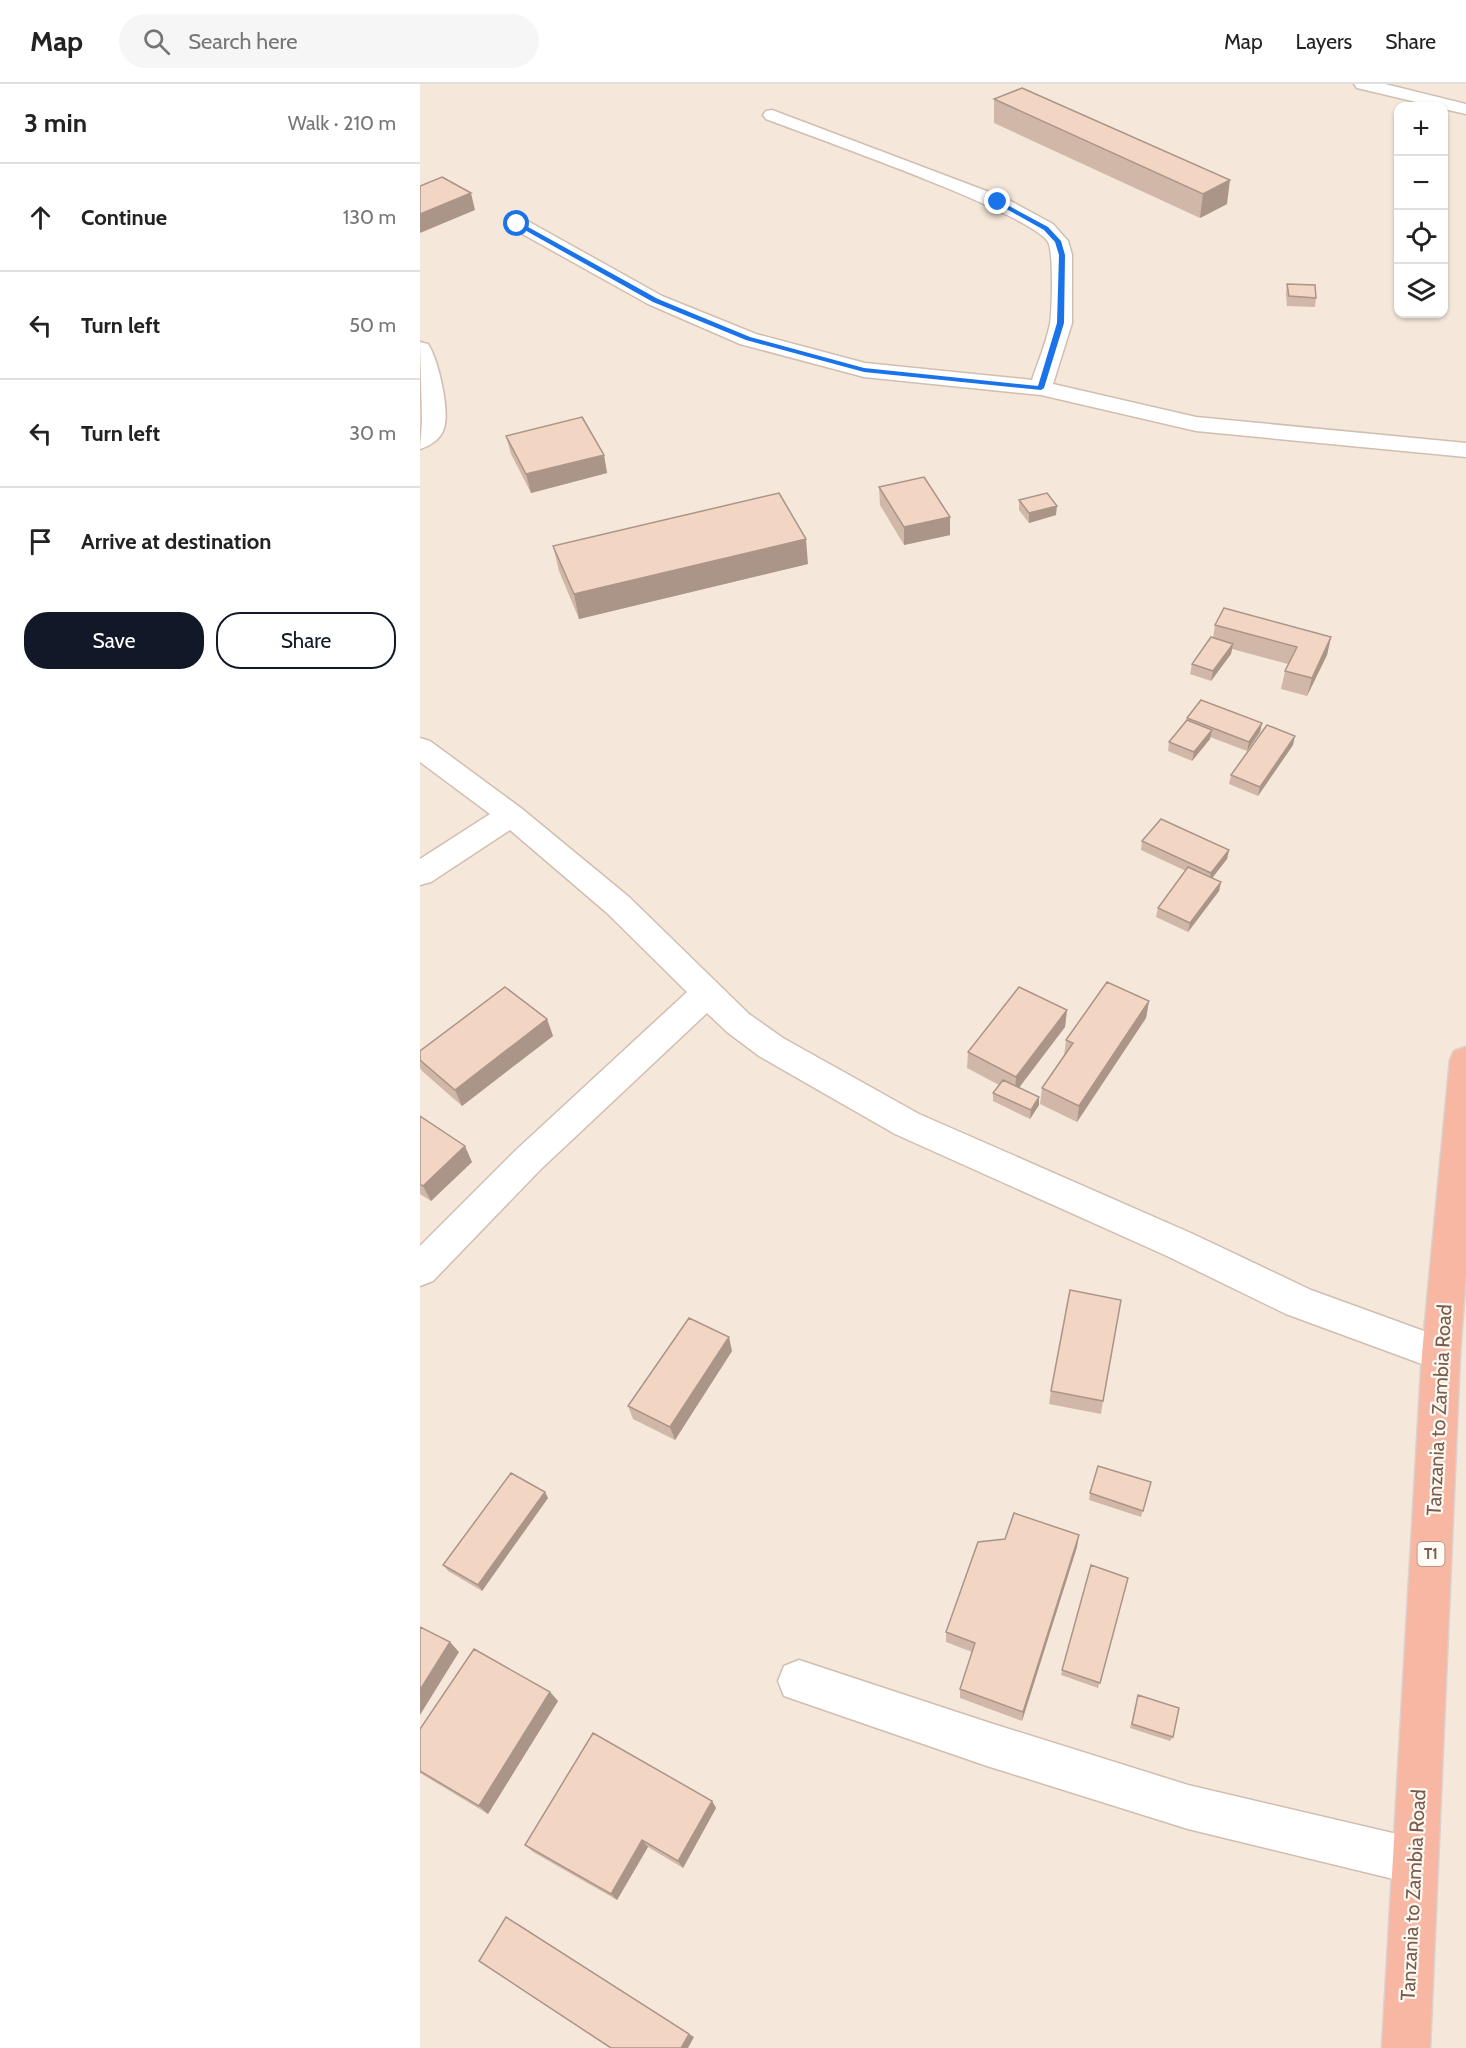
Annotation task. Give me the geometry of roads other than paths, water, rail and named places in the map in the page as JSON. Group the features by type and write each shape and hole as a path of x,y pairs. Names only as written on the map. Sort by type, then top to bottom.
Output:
{"highway":[{"name":"Tanzania to Zambia Road","path":"1406,2048 1441,1354 1460,1197 1466,1060"}],"street":[{"path":"1363,84 1466,109"},
{"path":"772,115 998,202 1046,228 1058,241 1062,255 1061,323 1041,388"},
{"path":"517,224 655,300 748,339 864,370 1041,388 1196,424 1466,450"},
{"path":"420,349 433,414 433,428 420,441"},
{"path":"420,748 511,815 618,905 738,1023 763,1042 907,1124 1180,1245 1299,1302 1441,1354"},
{"path":"420,874 511,815"},
{"path":"420,1270 528,1160 707,993"},
{"path":"799,1681 987,1744 1188,1807 1414,1861"}]}
